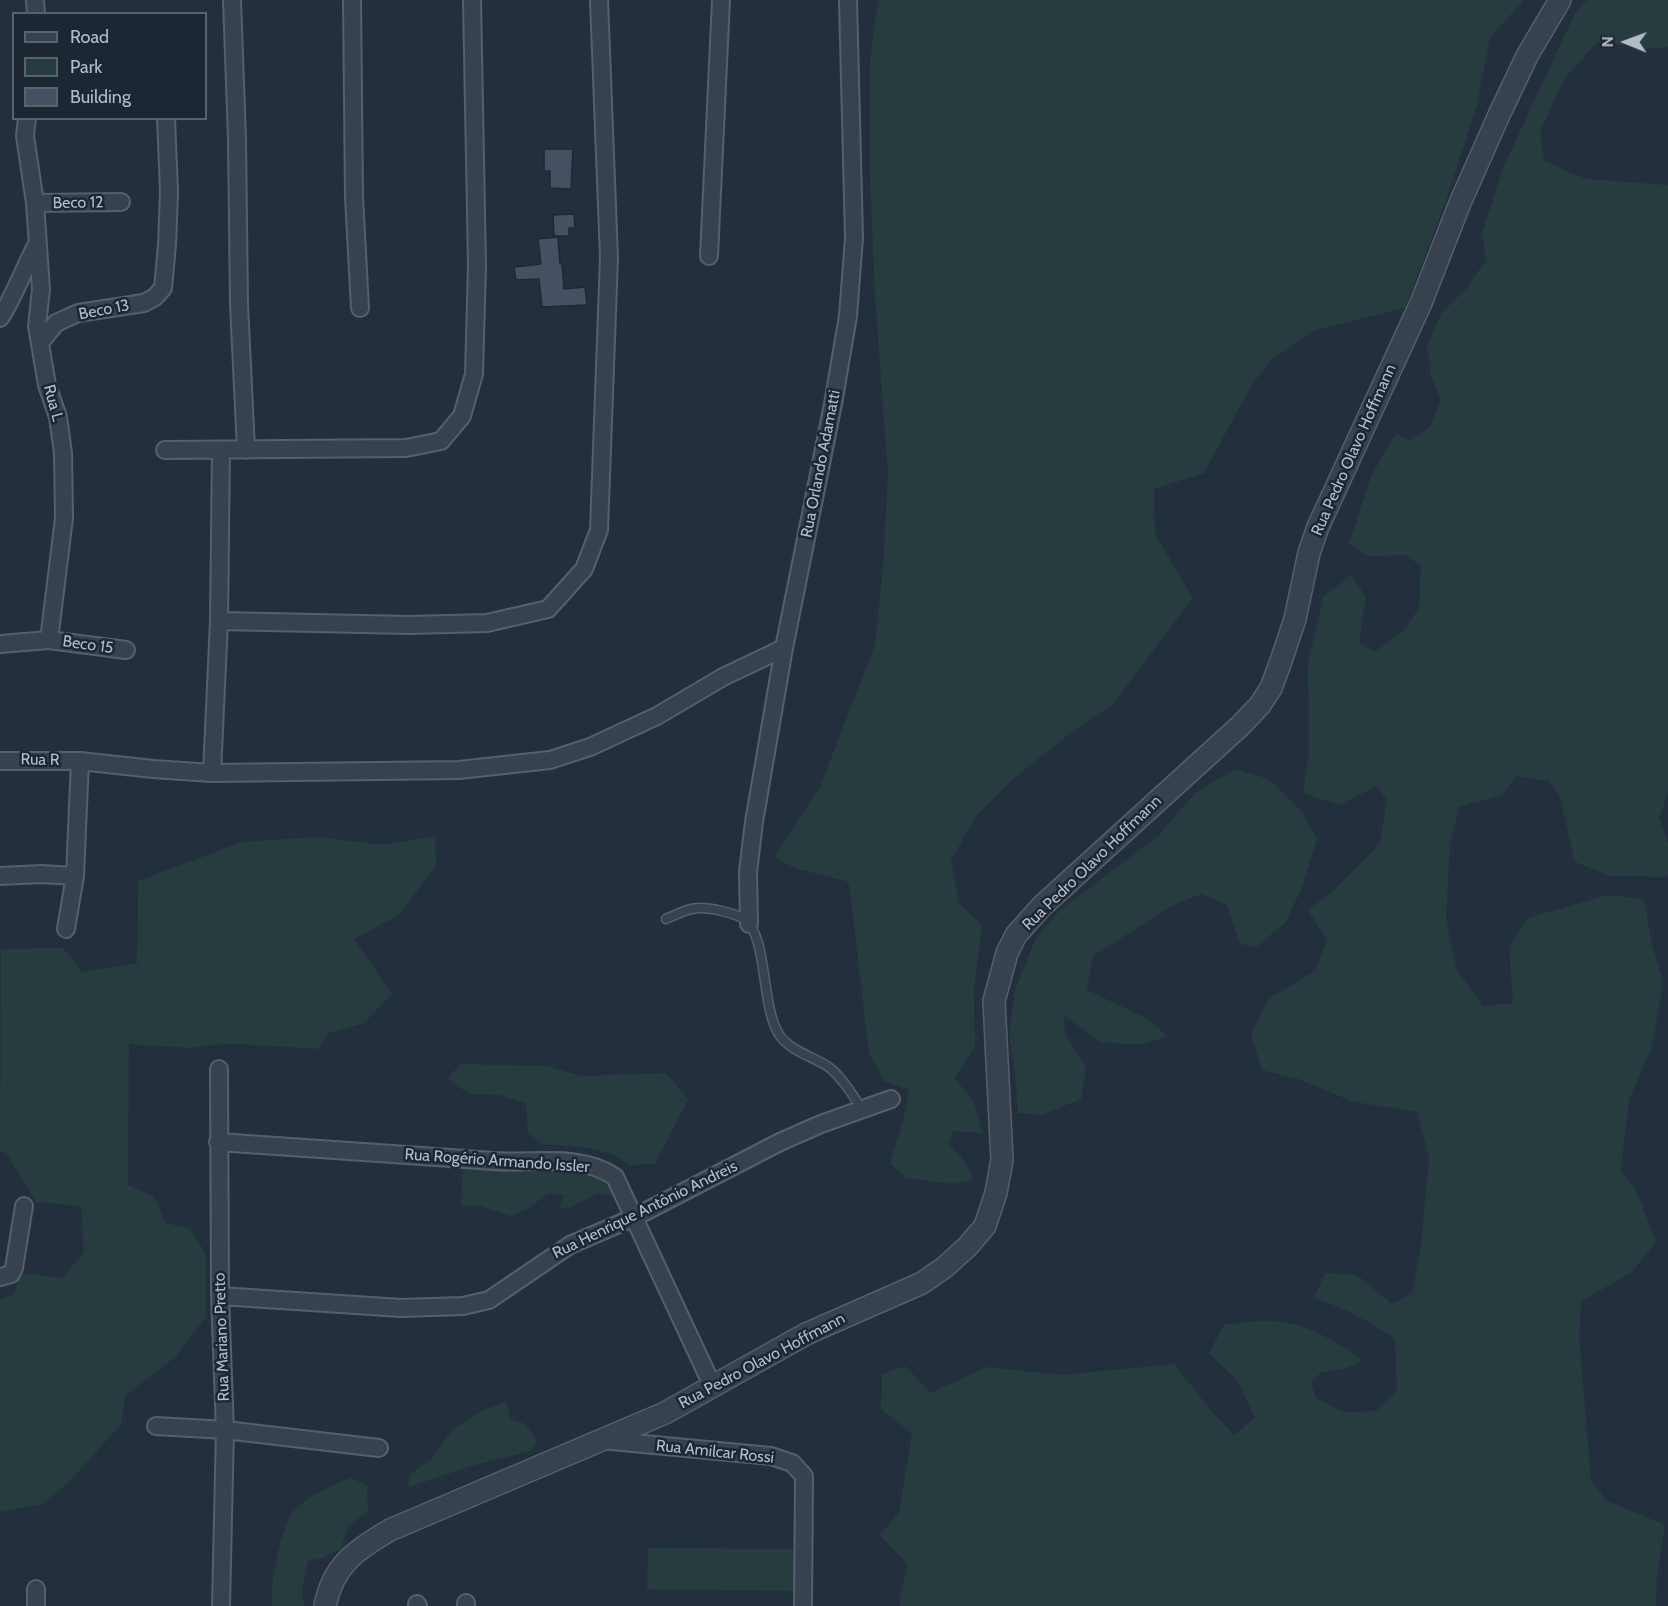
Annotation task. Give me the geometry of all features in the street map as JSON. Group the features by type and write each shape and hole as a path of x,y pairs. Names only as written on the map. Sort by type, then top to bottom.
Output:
{"street":[{"path":"232,0 238,151 239,304 246,450"},
{"path":"352,0 354,197 360,308"},
{"path":"165,450 406,448 441,441 462,416 474,374 477,265 472,0"},
{"path":"219,621 487,623 548,609 584,568 599,530 609,258 599,0"},
{"path":"709,256 721,0"},
{"name":"Rua Orlando Adamatti","path":"749,924 748,872 754,822 784,648 833,404 848,316 854,238 848,0"},
{"name":"Rua Pedro Olavo Hoffmann","path":"325,1606 328,1589 342,1564 371,1541 390,1530 665,1413 806,1334 922,1283 945,1267 985,1226 996,1193 1002,1160 994,1001 1007,953 1016,935 1042,906 1240,726 1260,705 1270,688 1294,619 1309,553 1318,527 1421,303 1460,203 1498,115 1527,56 1560,0"},
{"name":"Rua L","path":"27,120 25,136 35,203 41,289 38,326 47,385 58,417 63,453 64,518 49,640"},
{"name":"Beco 13","path":"40,343 56,323 78,313 144,303 155,297 163,288 168,203 166,120"},
{"name":"Beco 12","path":"35,203 121,202"},
{"path":"0,318 38,244"},
{"path":"213,773 219,621 221,450"},
{"path":"0,644 49,640"},
{"name":"Beco 15","path":"49,640 126,650"},
{"name":"Rua R","path":"0,761 80,761 213,773 459,770 550,760 590,747 657,716 723,677 784,648"},
{"path":"66,929 75,876 80,761"},
{"path":"0,876 75,876"},
{"name":"Rua Mariano Pretto","path":"219,1069 220,1296 225,1430 221,1606"},
{"name":"Rua Henrique Antônio Andreis","path":"220,1296 401,1308 463,1306 489,1300 570,1245 634,1217 780,1143 861,1108 891,1099"},
{"name":"Rua Rogério Armando Issler","path":"218,1142 505,1162 567,1162 603,1169 615,1177 712,1386"},
{"path":"0,1277 11,1274 14,1268 24,1206"},
{"path":"156,1426 225,1430 379,1448"},
{"name":"Rua Amilcar Rossi","path":"598,1440 771,1456 792,1463 804,1476 803,1606"}],"lane":[{"path":"666,920 691,907 700,907 733,914 749,924"},
{"name":"Rua Orlando Adamatti","path":"749,924 755,933 759,950 772,1022 782,1038 830,1068 848,1087 861,1108"}],"green space":[{"path":"878,0 1524,0 1490,38 1477,105 1445,204 1405,308 1315,330 1273,359 1252,384 1204,473 1154,489 1155,534 1193,598 1113,704 1072,732 1018,775 977,815 951,860 959,903 982,925 974,988 975,1046 955,1078 974,1103 983,1133 953,1131 948,1144 965,1161 973,1180 953,1184 906,1178 890,1164 904,1117 909,1090 884,1081 869,1053 849,882 794,868 774,857 820,787 875,645 883,567 888,474 875,296 870,177 870,61"},
{"path":"1587,0 1668,0 1668,47 1647,49 1598,42 1564,79 1540,132 1544,161 1586,179 1668,185 1668,794 1659,817 1668,843 1668,875 1663,877 1610,876 1575,862 1560,797 1549,781 1516,776 1502,795 1460,806 1450,844 1446,919 1456,969 1483,1006 1513,1003 1509,946 1528,918 1608,895 1644,899 1652,945 1663,981 1652,1047 1629,1100 1621,1170 1637,1192 1656,1242 1631,1273 1581,1301 1579,1337 1591,1481 1607,1501 1665,1525 1657,1575 1656,1606 900,1606 907,1564 880,1535 899,1512 912,1434 881,1409 882,1374 905,1366 931,1393 986,1367 1062,1375 1174,1364 1234,1435 1255,1418 1238,1381 1209,1353 1224,1325 1266,1321 1305,1328 1341,1345 1363,1360 1346,1368 1321,1373 1311,1381 1316,1398 1342,1412 1376,1411 1397,1391 1395,1339 1356,1315 1314,1298 1325,1273 1357,1275 1392,1304 1412,1293 1421,1246 1429,1157 1417,1112 1354,1102 1298,1079 1262,1070 1251,1035 1268,999 1315,971 1327,940 1308,910 1334,890 1380,843 1387,801 1377,786 1339,805 1303,793 1309,753 1308,663 1323,597 1351,575 1366,597 1359,642 1375,652 1404,630 1419,608 1421,566 1406,555 1368,556 1349,544 1371,476 1396,433 1409,441 1430,427 1441,400 1431,377 1427,345 1442,312 1466,289 1486,260 1482,234 1503,168 1575,13"},
{"path":"1235,769 1269,779 1302,812 1317,839 1302,887 1286,922 1256,947 1240,944 1227,905 1202,894 1175,904 1093,956 1087,990 1144,1017 1168,1036 1140,1045 1100,1042 1063,1015 1066,1035 1086,1068 1081,1099 1041,1115 1018,1113 1009,1035 1015,990 1036,938 1060,910 1158,836 1195,793"},
{"path":"435,836 436,866 399,915 354,939 392,994 364,1023 329,1033 318,1049 240,1044 191,1048 129,1044 128,1185 154,1197 166,1223 190,1229 206,1254 206,1317 175,1357 125,1396 121,1424 70,1481 43,1504 0,1512 0,1299 14,1295 20,1273 62,1278 84,1252 81,1206 36,1202 6,1153 0,1152 1,949 63,948 82,972 137,963 138,881 242,842 316,837 385,845"},
{"path":"460,1064 546,1066 582,1076 666,1073 688,1099 655,1164 630,1165 611,1153 580,1147 541,1144 528,1132 526,1103 499,1095 469,1094 448,1079"},
{"path":"463,1166 573,1170 598,1177 613,1195 597,1194 572,1207 560,1208 564,1195 548,1193 528,1209 510,1216 481,1206 461,1205"},
{"path":"506,1402 511,1419 525,1424 537,1441 531,1451 475,1465 408,1487 410,1474 430,1460 453,1429 484,1410"},
{"path":"351,1478 367,1485 368,1512 348,1526 341,1549 322,1558 308,1561 302,1591 304,1606 272,1606 277,1557 289,1519 300,1505 313,1496"},
{"path":"648,1548 797,1549 796,1591 647,1589"}],"building":[{"path":"544,149 573,149 571,189 550,188 550,171 544,171"},
{"path":"574,214 575,228 569,228 569,236 554,236 553,215"},
{"path":"558,237 564,289 585,287 587,305 542,307 539,279 516,280 514,267 541,264 538,239"}]}
